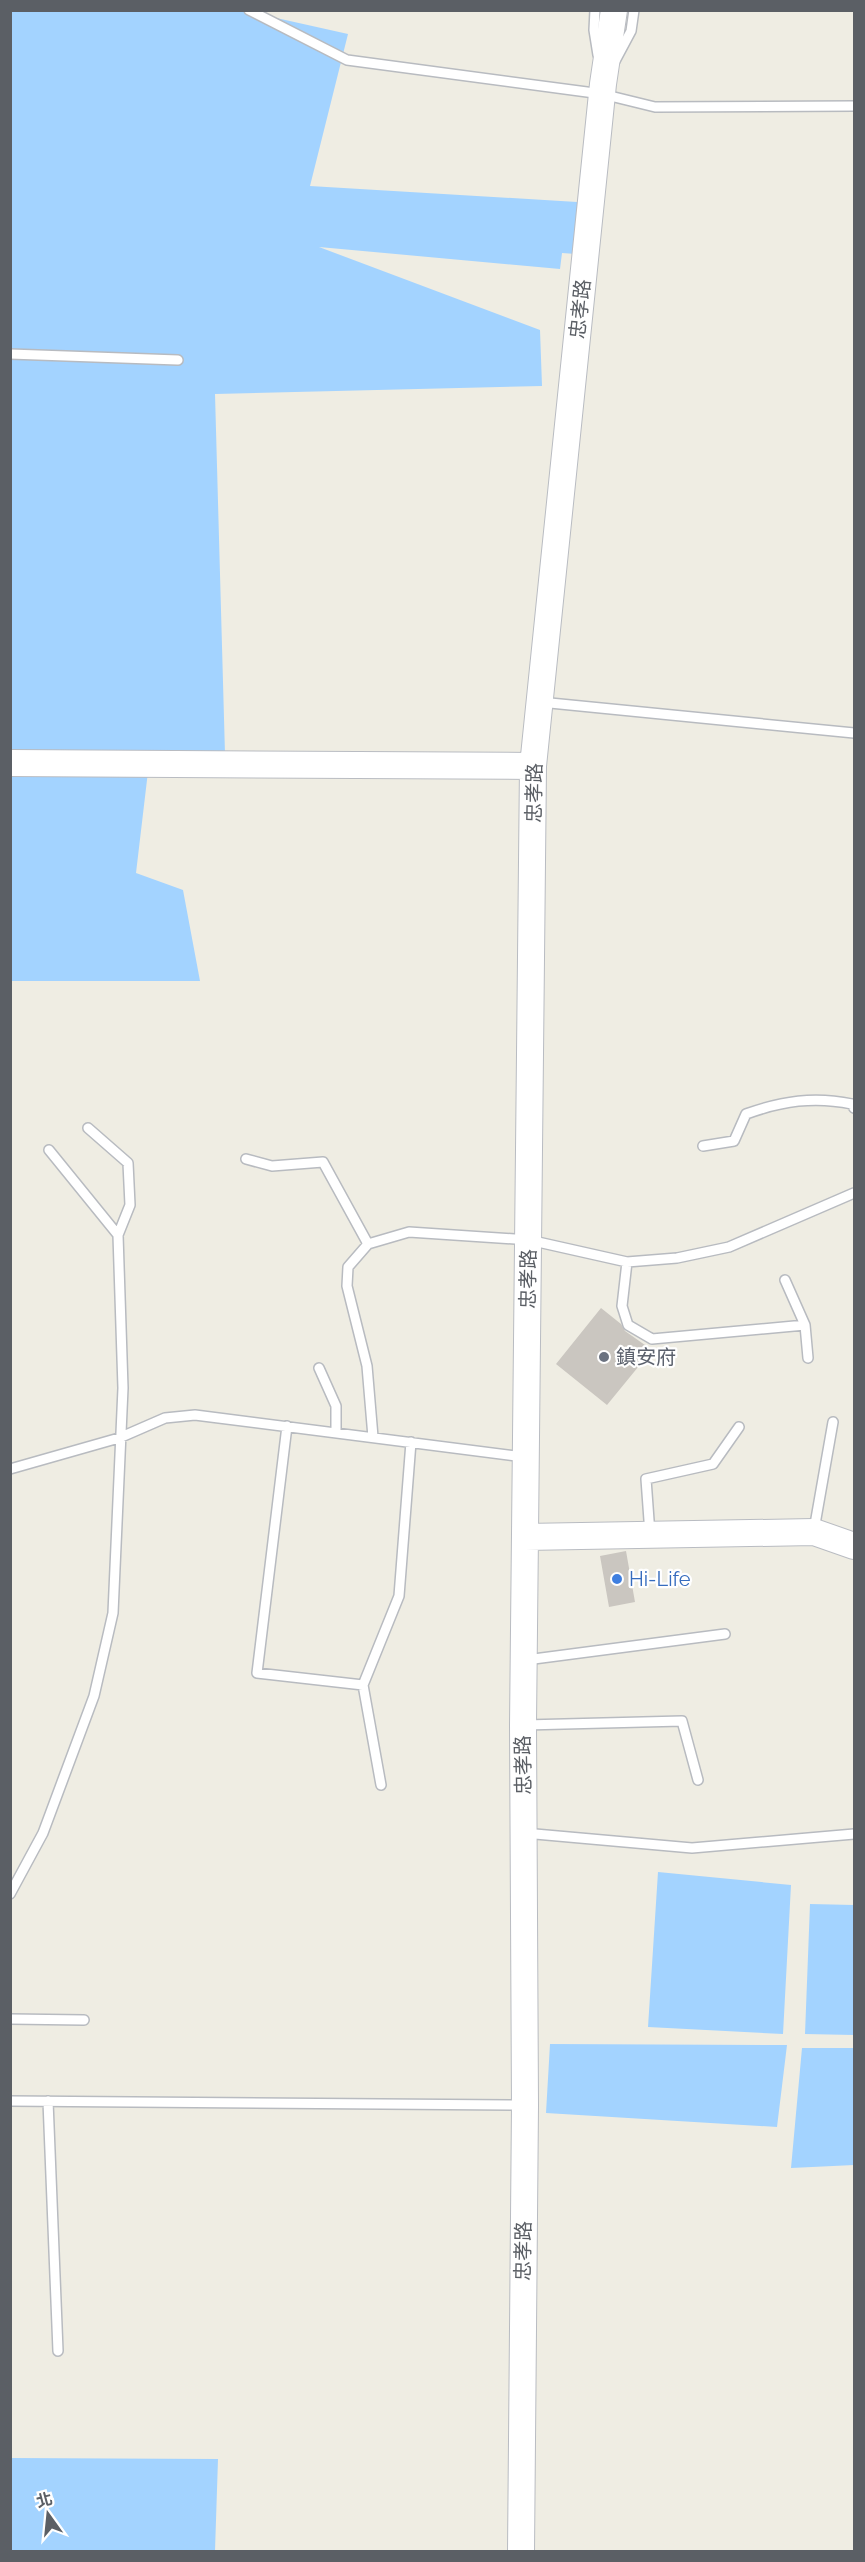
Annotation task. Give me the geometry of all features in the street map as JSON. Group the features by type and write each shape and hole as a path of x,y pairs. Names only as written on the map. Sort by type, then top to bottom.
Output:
{"street":[{"name":"忠孝路","path":"521,2552 525,2105 523,1725 533,766 603,89 614,10"},
{"path":"10,763 533,766"},
{"path":"525,1537 814,1532 855,1546"}],"lane":[{"path":"249,10 347,60 603,89 656,107 855,106"},
{"path":"595,10 594,30 603,89"},
{"path":"603,89 631,31 634,10"},
{"path":"10,354 178,360"},
{"path":"539,702 855,733"},
{"path":"703,1146 734,1141 746,1114 778,1102 830,1100 852,1104 855,1108"},
{"path":"10,1894 43,1833 94,1696 113,1613 123,1388 118,1234 129,1205 128,1163 88,1128"},
{"path":"49,1150 118,1234"},
{"path":"246,1159 272,1166 323,1162 368,1244"},
{"path":"372,1437 367,1366 347,1286 348,1267 368,1244 409,1232 529,1240 627,1262 677,1258 729,1247 855,1193"},
{"path":"627,1262 622,1306 628,1325 652,1339 805,1325"},
{"path":"785,1281 805,1325 808,1358"},
{"path":"319,1368 336,1406 336,1432"},
{"path":"10,1470 119,1438 165,1418 195,1415 526,1458"},
{"path":"814,1532 833,1422"},
{"path":"287,1426 257,1673 363,1685"},
{"path":"650,1534 646,1479 713,1464 740,1427"},
{"path":"381,1785 363,1685 399,1596 411,1442"},
{"path":"524,1660 725,1634"},
{"path":"523,1725 682,1721 698,1780"},
{"path":"525,1833 692,1848 855,1834"},
{"path":"10,2019 84,2020"},
{"path":"10,2101 525,2105"},
{"path":"48,2101 58,2351"}],"water":[{"path":"11,11 245,11 348,34 310,186 577,202 590,255 562,253 560,269 319,247 540,330 542,386 215,394 225,754 149,763 136,873 183,890 200,981 11,981"},
{"path":"658,1872 791,1885 783,2034 648,2027"},
{"path":"810,1904 854,1905 854,2035 805,2034"},
{"path":"550,2044 787,2045 777,2127 546,2113"},
{"path":"802,2048 854,2048 854,2165 791,2168"},
{"path":"11,2458 218,2459 215,2551 11,2551"}],"building":[{"name":"鎮安府","path":"601,1308 621,1324 625,1331 652,1350 607,1405 556,1364"},
{"name":"Hi-Life","path":"626,1551 635,1602 609,1607 600,1556"}],"place":[{"name":"鎮安府","path":"604,1357"},
{"name":"Hi-Life","path":"617,1579"}]}
